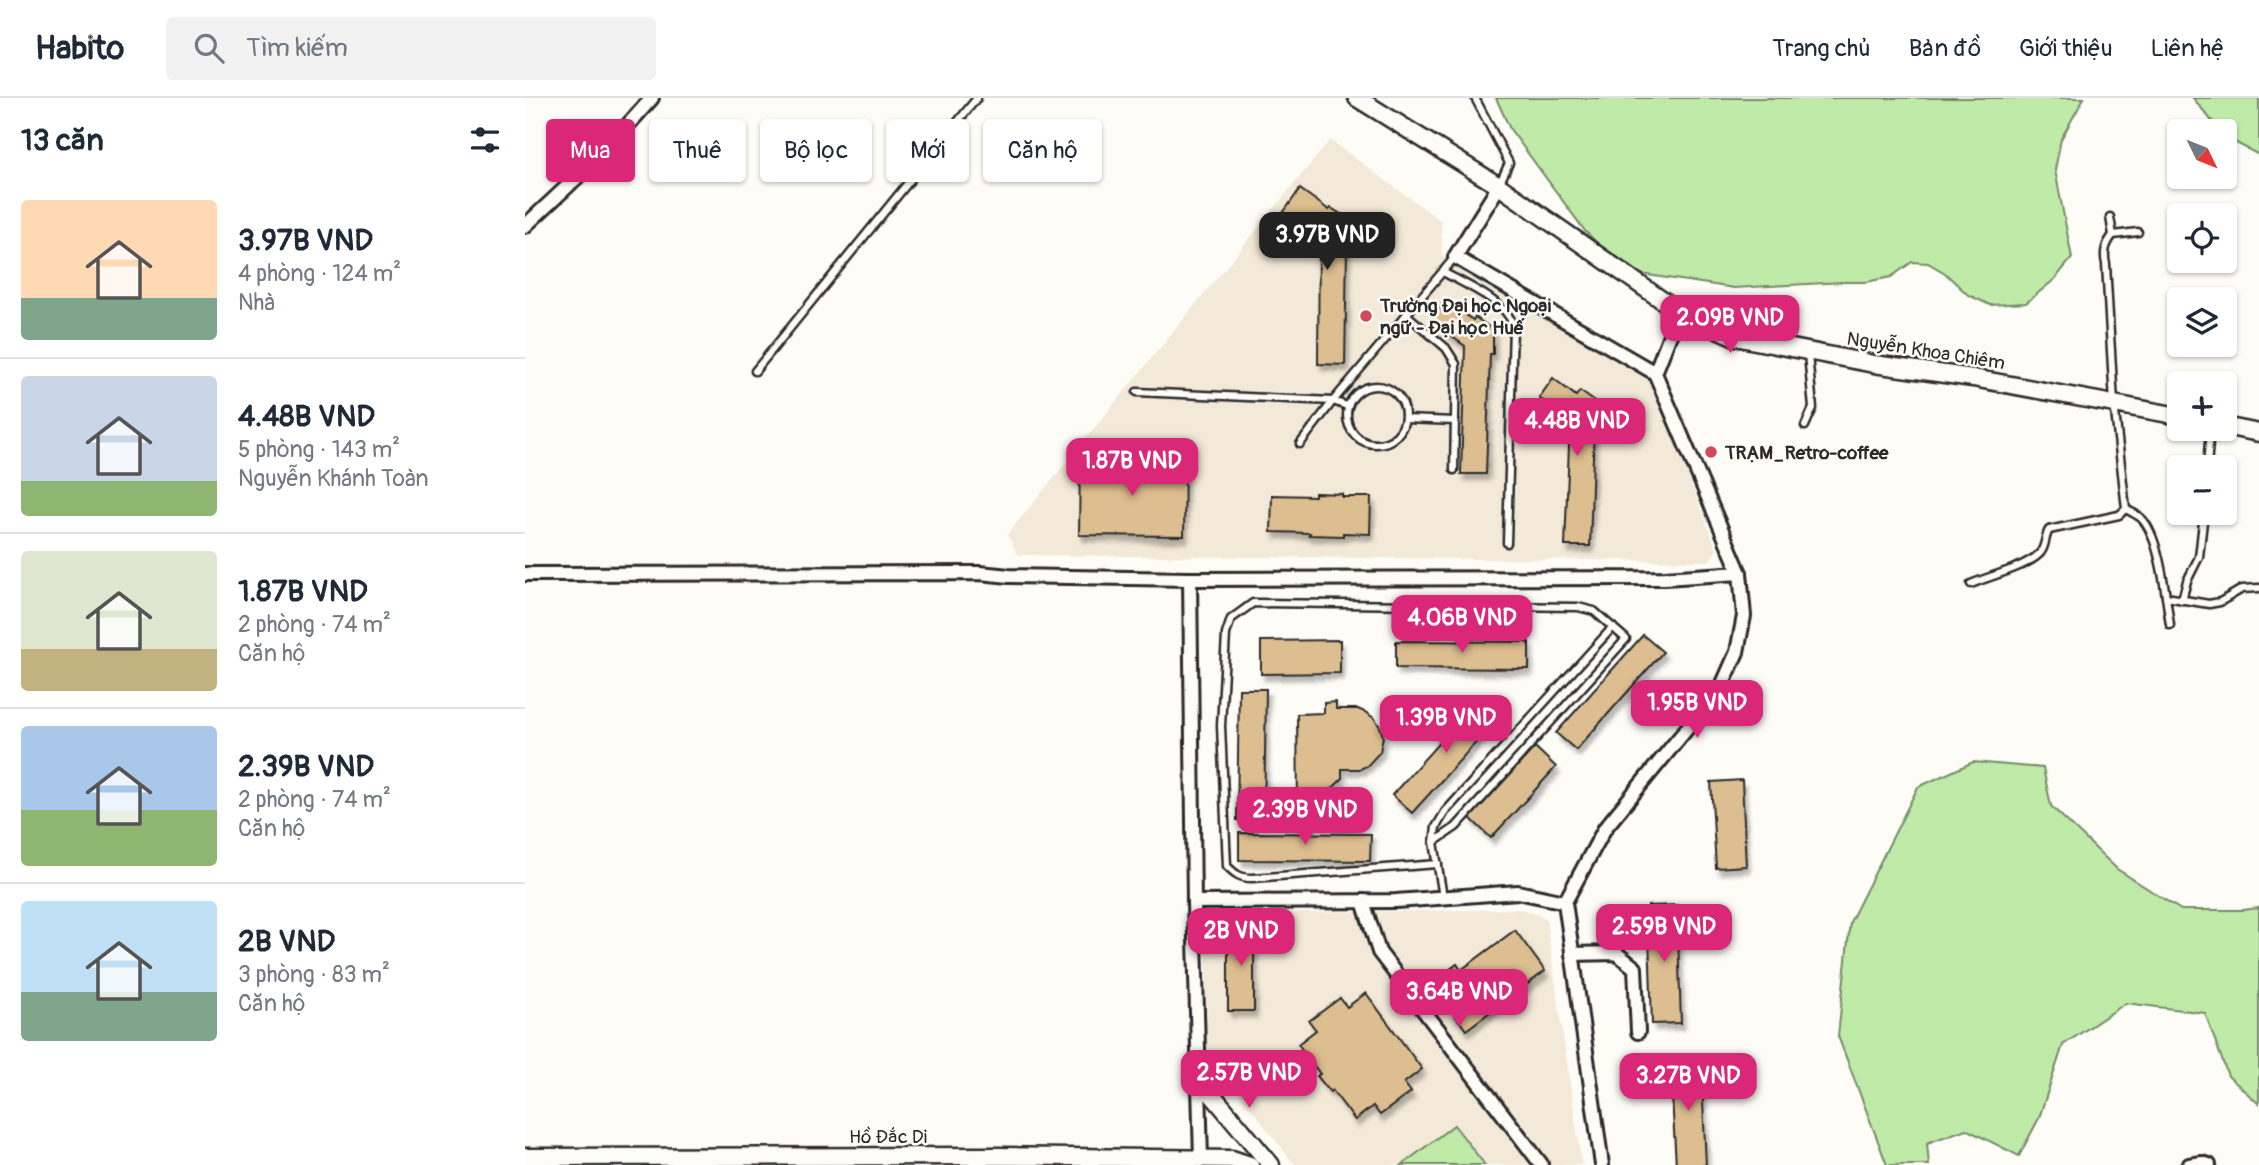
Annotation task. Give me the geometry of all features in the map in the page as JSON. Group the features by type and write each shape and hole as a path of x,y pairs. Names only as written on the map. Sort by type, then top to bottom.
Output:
{"street":[{"path":"525,226 601,155 652,98"},
{"name":"Nguyễn Khoa Chiêm","path":"1357,98 1499,186 1679,312 1735,337 1874,364 1973,378 2167,414"},
{"path":"1499,186 1455,257 1654,373 1740,573 1744,616 1737,652 1722,686 1605,828 1565,902 1602,1165"},
{"path":"1654,373 1679,312"},
{"path":"2237,429 2259,433"},
{"path":"525,573 980,573 1009,576 1190,579 1651,578 1740,573"},
{"path":"1190,579 1194,902 1201,1159"},
{"path":"1194,902 1363,901 1518,892 1565,902"},
{"path":"1363,901 1379,952 1541,1164"},
{"path":"1572,954 1616,953 1635,968 1638,1032"},
{"path":"1199,1079 1271,1165"},
{"name":"Hồ Đắc Di","path":"525,1157 1149,1162 1232,1159 1251,1165"},
{"path":"2189,1165 2209,1165"}],"lane":[{"path":"755,371 977,98"},
{"path":"1475,98 1509,163 1499,186"},
{"path":"2111,217 2113,235 2103,256 2106,264 2114,403 2126,509"},
{"path":"2113,235 2138,232"},
{"path":"1300,444 1455,257"},
{"path":"1443,272 1495,302 1510,316 1513,325 1507,542"},
{"path":"1407,315 1433,335 1452,355 1456,364 1454,470"},
{"path":"1805,426 1812,408 1808,352"},
{"path":"1373,385 1385,387 1395,392 1402,401 1405,419 1399,432 1389,441 1366,443 1356,437 1349,428 1347,406 1362,388 1373,385"},
{"path":"1137,392 1333,401 1347,406"},
{"path":"1405,419 1455,421"},
{"path":"1971,584 2023,564 2038,555 2043,549 2049,530 2119,515 2126,509"},
{"path":"2126,509 2137,514 2147,526 2155,547 2171,625"},
{"path":"2182,600 2187,581 2199,557 2203,525"},
{"path":"2166,597 2209,604 2220,602 2242,589 2259,588"},
{"path":"1434,842 1456,827 1626,639 1594,611 1578,607 1253,603 1240,610 1231,619 1226,634 1221,726 1227,866 1243,878 1252,878 1437,864"},
{"path":"1443,897 1434,842 1436,827 1445,813 1613,627"}],"shaded area":[{"name":"Trường Đại học Ngoại ngữ - Đại học Huế","path":"1330,140 1441,221 1442,255 1650,378 1717,550 1709,561 1018,555 1007,535"},
{"path":"1522,909 1546,918 1582,1165 1295,1165 1207,1052 1206,938 1230,914"}],"green space":[{"path":"1496,98 2084,98 2061,139 2055,170 2072,258 2055,279 2026,303 1990,305 1968,295 1945,273 1928,263 1912,262 1891,277 1866,282 1734,288 1641,274 1616,261 1585,231 1510,129"},
{"path":"2193,98 2259,98 2259,155 2237,143 2237,119 2210,119"},
{"path":"1973,762 2043,768 2051,806 2117,869 2181,910 2259,908 2259,1104 2228,1076 2205,1013 2126,1003 2063,1045 2039,1118 2019,1156 1966,1129 1927,1143 1929,1165 1887,1165 1838,1036 1850,922 1918,787"},
{"path":"1454,1125 1485,1165 1402,1165"}],"building":[{"path":"1300,189 1329,210 1331,208 1349,219 1345,365 1318,364 1319,239 1283,213"},
{"path":"1445,300 1473,320 1475,317 1493,330 1486,474 1461,474 1465,346 1430,321"},
{"path":"1553,378 1576,396 1580,391 1598,404 1597,428 1594,428 1590,546 1565,546 1570,420 1539,398"},
{"path":"1080,460 1185,461 1184,536 1079,535"},
{"path":"1315,493 1371,497 1370,534 1343,533 1343,536 1271,532 1272,495 1315,496"},
{"path":"1643,635 1663,652 1576,750 1556,733"},
{"path":"1340,640 1340,673 1261,674 1261,641"},
{"path":"1396,641 1529,642 1529,669 1396,668"},
{"path":"1239,689 1266,689 1264,820 1237,820"},
{"path":"1480,697 1500,716 1412,813 1392,795"},
{"path":"1336,702 1336,709 1358,709 1375,719 1383,736 1380,752 1367,766 1360,769 1342,769 1342,779 1318,802 1298,803 1297,714 1324,713 1324,703"},
{"path":"1535,747 1556,767 1491,838 1470,818"},
{"path":"1742,780 1746,866 1716,868 1711,782"},
{"path":"1239,833 1371,834 1370,861 1239,860"},
{"path":"1677,905 1681,1023 1652,1024 1648,906"},
{"path":"1228,925 1254,925 1254,1011 1228,1011"},
{"path":"1515,930 1545,971 1466,1030 1431,983 1457,964 1461,970"},
{"path":"1366,993 1422,1069 1404,1083 1411,1092 1380,1115 1373,1106 1355,1120 1332,1090 1330,1092 1317,1076 1320,1074 1298,1044 1316,1030 1309,1021 1340,998 1347,1007"},
{"path":"1701,1060 1706,1165 1676,1165 1670,1062"}],"place":[{"name":"Trường Đại học Ngoại ngữ - Đại học Huế","path":"1366,316"},
{"name":"TRẠM_Retro-coffee","path":"1711,452"}]}
